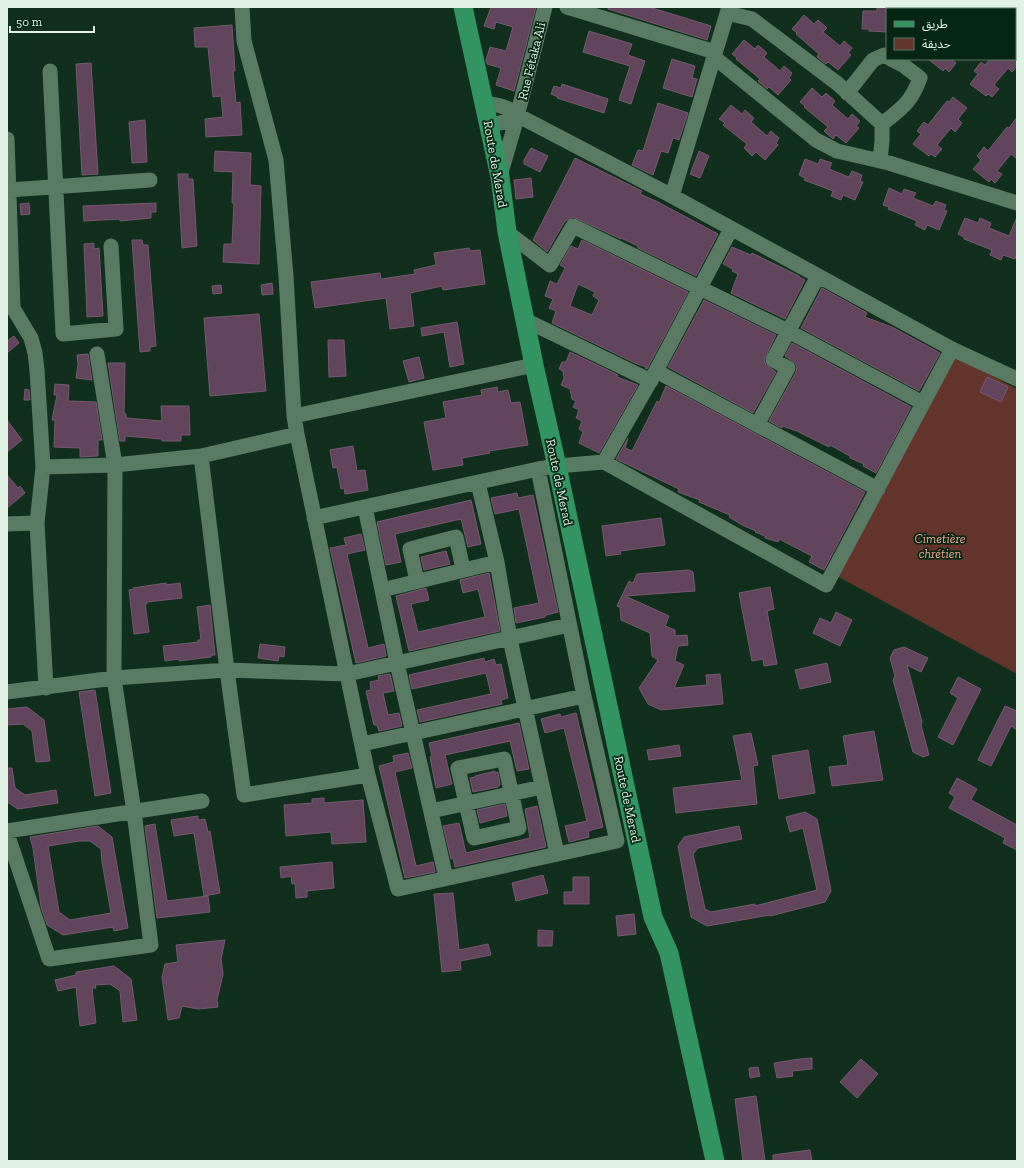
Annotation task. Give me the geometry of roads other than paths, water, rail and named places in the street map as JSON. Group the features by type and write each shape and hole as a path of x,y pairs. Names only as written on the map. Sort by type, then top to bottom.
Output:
{"main road":[{"name":"Route de Merad","path":"463,7 500,177 507,232 534,365 557,466 652,917 669,953 715,1161"}],"street":[{"path":"242,7 244,41 276,160 286,276 294,416 297,434 368,775 398,889 617,841 569,626 538,469"},
{"name":"Rue Fétaka Ali","path":"500,177 544,7"},
{"path":"567,7 714,54 816,140 837,151 880,161 1017,202"},
{"path":"672,196 728,10 752,19 847,93 882,124 880,161"},
{"path":"847,93 873,60 884,55 886,56"},
{"path":"882,124 905,106 916,90 920,78 903,65 893,60"},
{"path":"50,72 63,334 116,328 111,246"},
{"path":"484,103 502,106 512,110 517,115 672,196 952,349 1017,379"},
{"path":"489,126 511,120 517,115"},
{"path":"7,139 10,308 31,338 37,370 43,467 37,523 46,688"},
{"path":"9,190 150,180"},
{"path":"507,232 550,265 573,226 788,331 923,403"},
{"path":"604,462 653,376 731,229"},
{"path":"757,425 788,368 773,360 818,276"},
{"path":"525,320 653,376 757,425 878,489"},
{"path":"314,518 538,469 604,462 826,585 952,349"},
{"path":"97,354 115,466 114,678 134,812 151,945 49,959 7,832 134,812 202,801"},
{"path":"294,416 534,365"},
{"path":"43,467 115,466 201,456 297,434"},
{"path":"201,456 244,795 368,775"},
{"path":"478,483 496,562 510,639 556,854"},
{"path":"365,507 397,663 446,878"},
{"path":"7,524 37,523"},
{"path":"417,581 410,548 456,537 463,569"},
{"path":"382,590 496,562"},
{"path":"7,692 114,678 227,670 348,674 569,626"},
{"path":"362,744 584,696"},
{"path":"504,759 511,794 519,828 474,838 458,768 504,759"},
{"path":"431,811 542,787"}],"park label":[{"name":"Cimetière chrétien","path":"940,546"}]}
